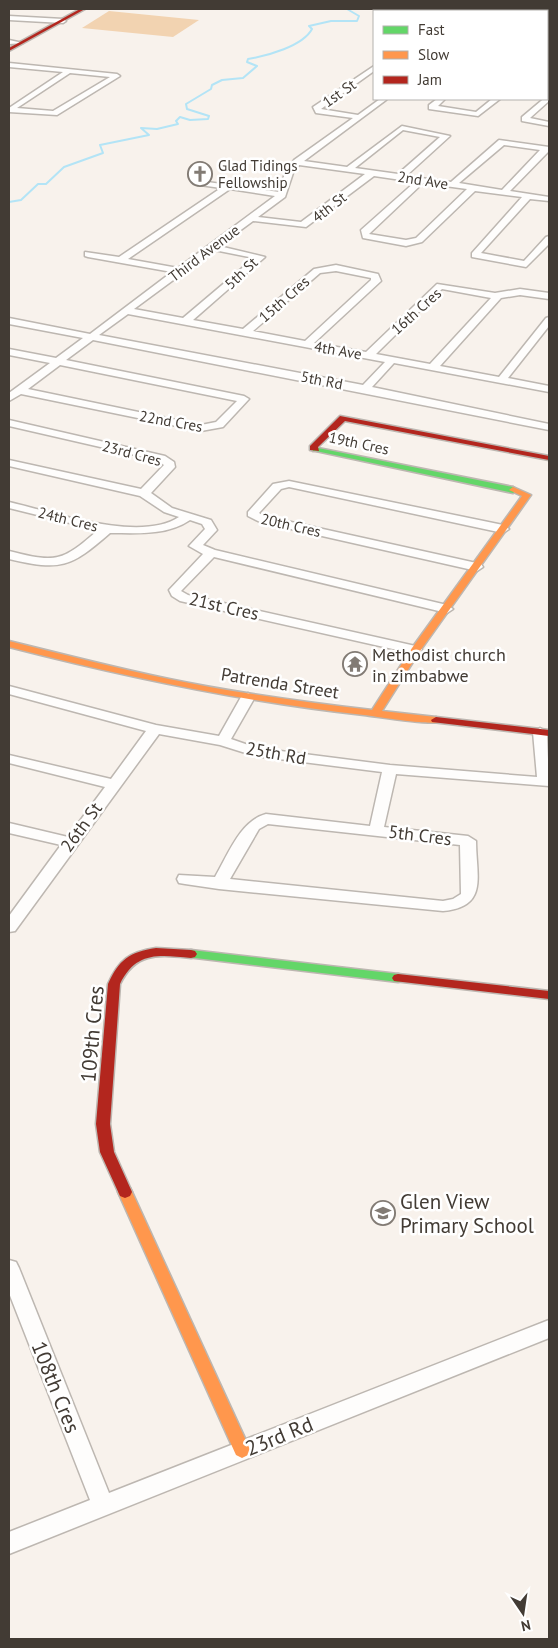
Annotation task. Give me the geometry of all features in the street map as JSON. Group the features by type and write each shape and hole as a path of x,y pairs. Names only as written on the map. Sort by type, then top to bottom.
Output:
{"street":[{"path":"9,50 14,43 83,9"},
{"path":"9,18 62,21"},
{"path":"10,66 116,76 54,114 10,110"},
{"name":"1st St","path":"358,117 319,112 316,109 373,69"},
{"path":"10,110 68,72"},
{"path":"203,183 282,195 288,173 297,162 383,100"},
{"path":"440,100 432,107 478,114 495,100"},
{"path":"547,100 525,119 549,124"},
{"path":"349,169 402,128 446,136 400,177"},
{"path":"453,185 502,142 546,149 503,193"},
{"name":"2nd Ave","path":"297,162 549,199"},
{"name":"4th St","path":"250,218 303,226 372,173"},
{"path":"422,180 364,232 366,236 406,243 419,240 473,188"},
{"path":"122,259 228,187"},
{"name":"Third Avenue","path":"9,398 282,195"},
{"path":"528,196 475,254 526,264 549,239"},
{"name":"5th St","path":"185,322 261,257 212,247"},
{"path":"88,254 179,271"},
{"name":"15th Cres","path":"245,333 319,270 336,268 375,276 376,280 306,345"},
{"name":"16th Cres","path":"368,356 440,286 495,296"},
{"path":"432,368 496,298 495,296 520,292 549,296"},
{"name":"4th Ave","path":"128,311 549,389"},
{"path":"502,380 549,320"},
{"name":"5th Rd","path":"9,321 365,389 549,427"},
{"path":"9,352 57,362"},
{"path":"365,389 391,361"},
{"name":"22nd Cres","path":"21,389 201,428 219,425 244,399 57,362"},
{"path":"9,384 21,389"},
{"name":"19th Cres","path":"504,529 526,494 314,448 343,418 546,458"},
{"name":"23rd Cres","path":"9,423 166,460 169,467 144,493"},
{"path":"9,463 144,493 168,510 210,525 211,530 196,546 211,553 447,609"},
{"name":"20th Cres","path":"477,567 260,519 252,514 277,486 289,484 504,529"},
{"name":"24th Cres","path":"9,505 107,529"},
{"path":"107,529 165,528 176,525 187,517"},
{"name":"24th Cres","path":"9,555 47,564 62,563 74,557 107,529"},
{"path":"375,714 416,650 504,529"},
{"name":"21st Cres","path":"211,553 175,590 179,596 416,650"},
{"name":"Patrenda Street","path":"9,644 86,664 248,697 375,714 544,732"},
{"name":"25th Rd","path":"9,690 155,729 223,741 255,752 390,769 547,782"},
{"path":"223,741 248,697"},
{"name":"26th St","path":"9,927 69,842 155,729"},
{"path":"544,732 547,782"},
{"path":"9,759 113,784"},
{"path":"376,830 390,769"},
{"name":"5th Cres","path":"277,820 468,841 469,894 459,904 435,906 219,884 253,826 258,822 277,820"},
{"path":"9,828 69,842"},
{"path":"184,879 219,884"},
{"name":"109th Cres","path":"242,1450 107,1152 103,1124 114,984 118,971 131,959 143,954 161,952 549,995"},
{"name":"108th Cres","path":"9,1268 103,1506"},
{"name":"23rd Rd","path":"9,1543 549,1329"}],"shaded area":[{"path":"109,11 199,20 173,37 82,28"}],"waterway":[{"path":"9,202 21,200 38,184 46,184 64,167 103,153 100,145 149,135 141,128 157,129 178,124 176,121 180,117 190,120 208,119 209,116 187,109 186,104 222,80 243,78 257,66 247,62 248,59 274,53 293,45 307,35 312,29 309,26 331,21 357,21 359,16 347,9"}],"traffic: fast":[{"path":"316,449 513,490"},
{"path":"191,954 398,978"}],"traffic: slow":[{"path":"375,714 415,650 527,495 513,490"},
{"path":"9,644 167,682 248,697 436,720"},
{"path":"125,1192 242,1450"}],"traffic: jam":[{"path":"9,50 83,9"},
{"path":"316,449 313,448 343,418 549,458"},
{"path":"436,720 549,733"},
{"path":"125,1192 107,1152 103,1124 114,984 127,963 136,957 156,952 191,954"},
{"path":"398,978 549,995"}],"place":[{"name":"Glad Tidings Fellowship","path":"200,174"},
{"name":"Methodist church in zimbabwe","path":"355,664"},
{"name":"Glen View Primary School","path":"383,1213"}]}
